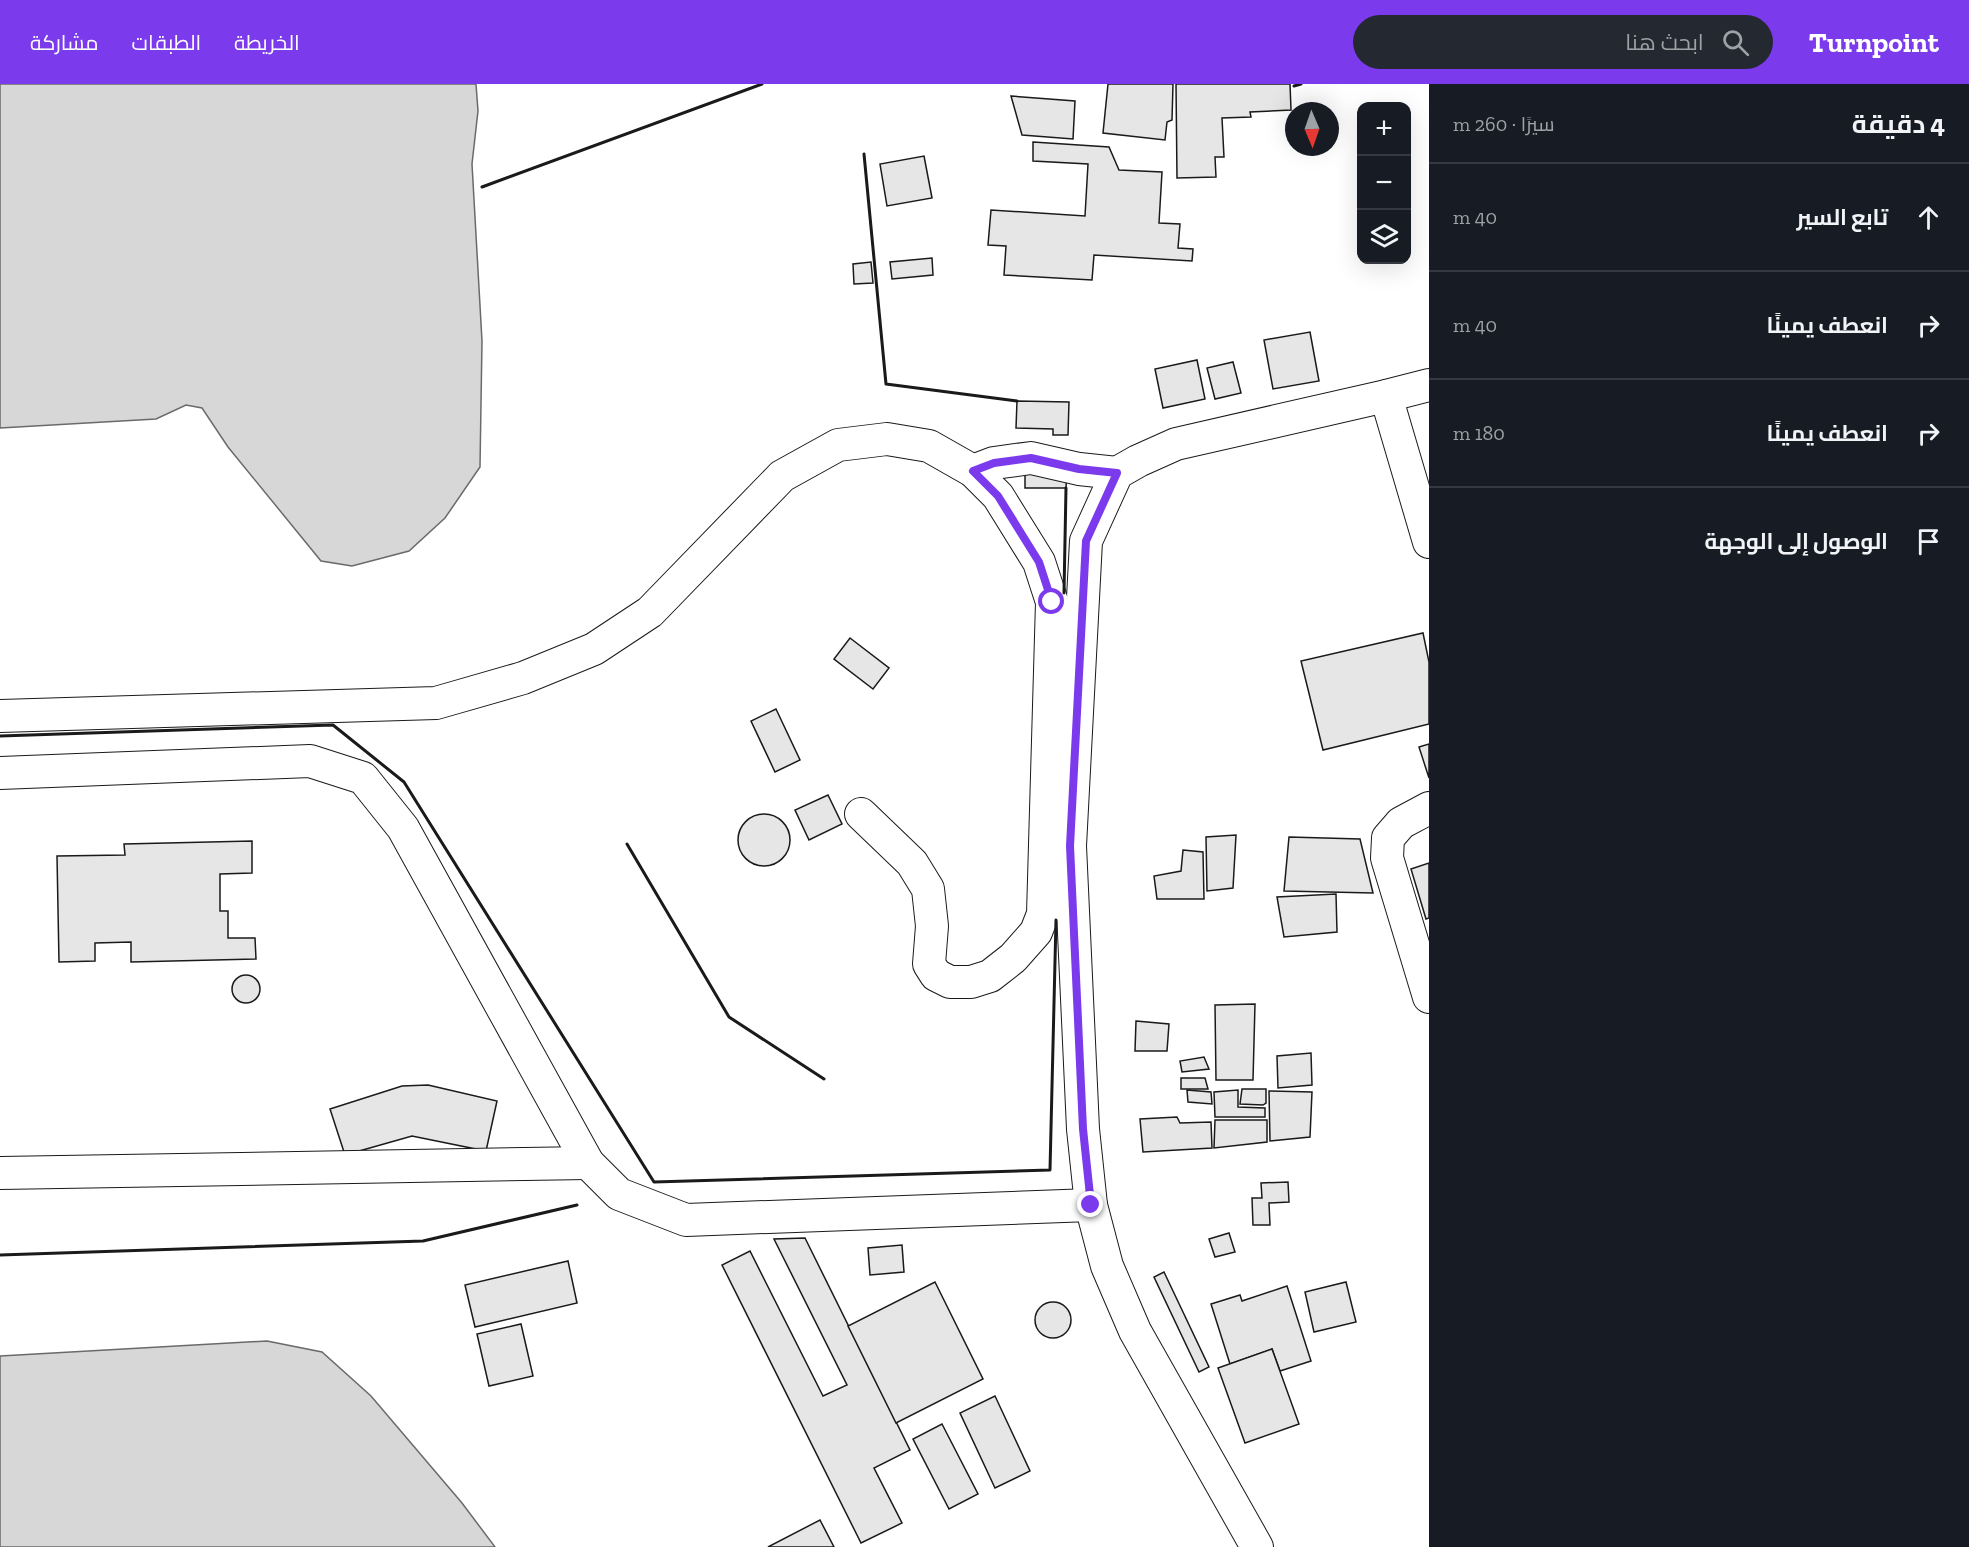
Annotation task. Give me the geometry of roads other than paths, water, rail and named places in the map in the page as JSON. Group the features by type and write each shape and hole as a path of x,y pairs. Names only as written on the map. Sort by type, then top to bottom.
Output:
{"street":[{"path":"1257,1547 1135,1331 1107,1266 1091,1205 1083,1129 1070,846 1086,541 1117,473 1138,461 1176,444 1429,385"},
{"path":"1386,396 1429,542"},
{"path":"0,716 436,703 523,678 594,649 650,612 782,476 838,445 887,439 929,446 973,471 998,496 1039,562 1052,602 1043,914 1036,932 1013,958 990,976 971,982 950,982 936,975 929,964 932,926 928,889 912,863 861,813"},
{"path":"973,471 994,463 1031,458 1079,469 1117,473"},
{"path":"0,773 310,761 363,778 403,828 588,1163 619,1194 686,1220 1091,1205"},
{"path":"1429,808 1401,823 1388,838 1387,858 1429,997"},
{"path":"0,1173 588,1163"}]}
